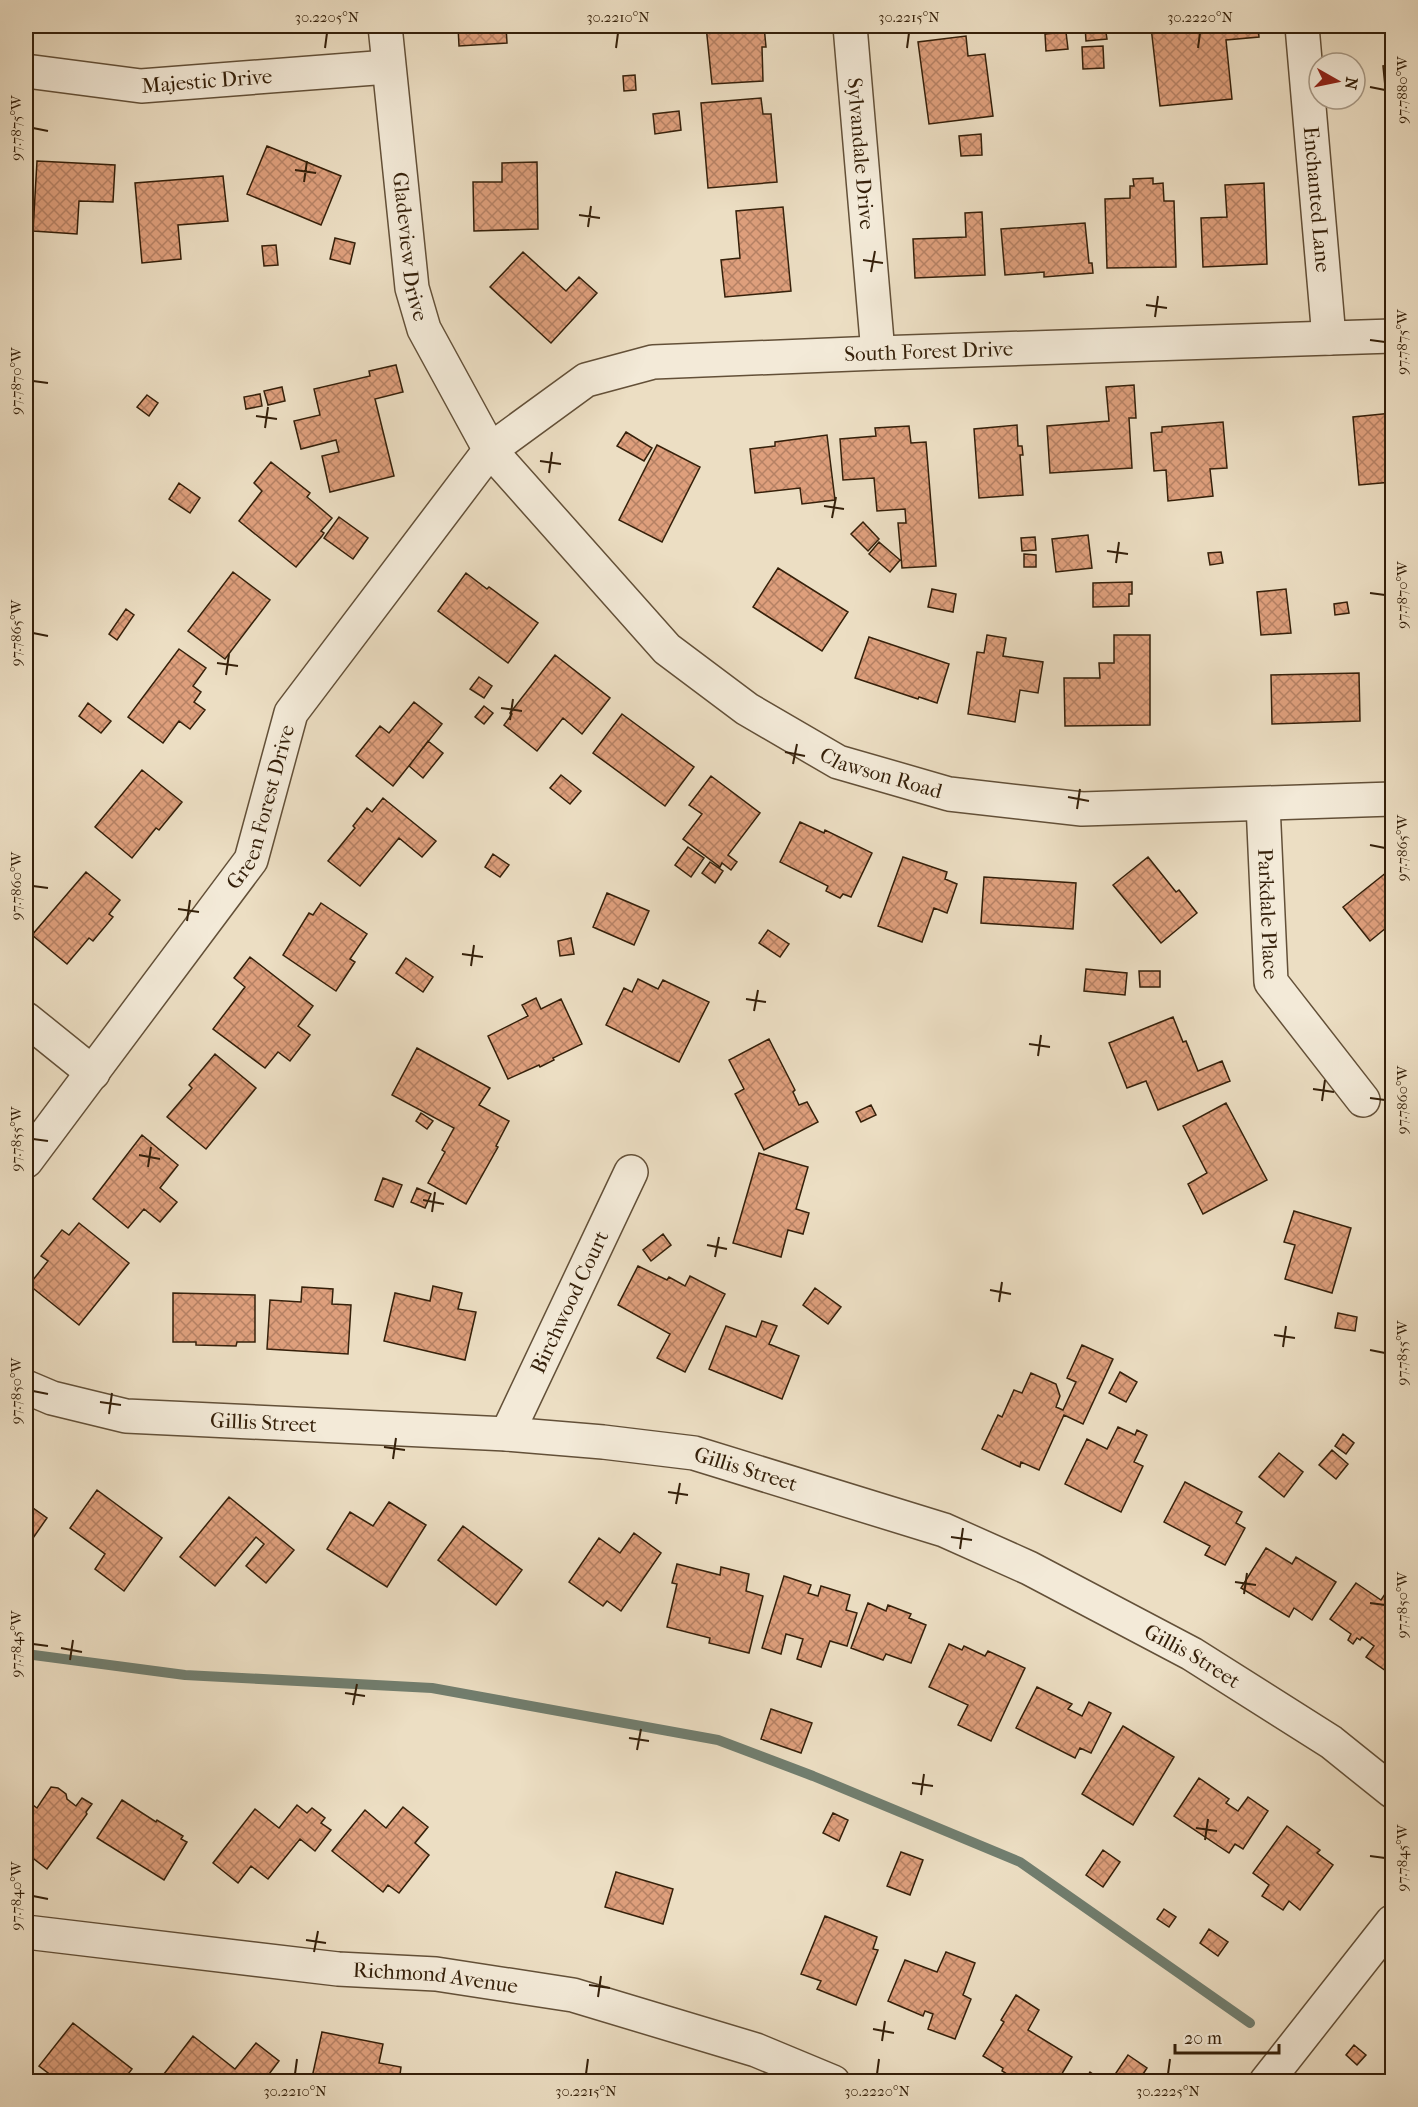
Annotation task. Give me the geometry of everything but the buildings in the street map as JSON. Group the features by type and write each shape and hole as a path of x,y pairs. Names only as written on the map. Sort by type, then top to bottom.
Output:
{"street":[{"name":"Gladeview Drive","path":"385,26 412,288 424,329 490,450"},
{"name":"Sylvandale Drive","path":"850,26 878,352"},
{"name":"Enchanted Lane","path":"1302,26 1329,338"},
{"name":"Majestic Drive","path":"26,71 141,86 388,67"},
{"name":"South Forest Drive","path":"490,450 586,381 653,362 878,352 1392,336"},
{"name":"Clawson Road","path":"490,450 667,650 747,709 838,762 949,794 1082,809 1392,799"},
{"name":"Green Forest Drive","path":"26,1161 251,860 291,713 490,450"},
{"name":"Parkdale Place","path":"1263,804 1271,982 1363,1100"},
{"path":"26,1019 93,1073"},
{"name":"Birchwood Court","path":"507,1434 631,1172"},
{"name":"Gillis Street","path":"26,1387 52,1398 126,1416 507,1434 694,1453 944,1530 1029,1568 1192,1654 1331,1742 1392,1791"},
{"path":"1266,2082 1392,1922"},
{"name":"Richmond Avenue","path":"26,1932 338,1969 436,1974 573,1995 756,2050 832,2082"}],"waterway":[{"path":"26,1654 185,1675 432,1688 718,1740 813,1776 1020,1862 1250,2023"}]}
